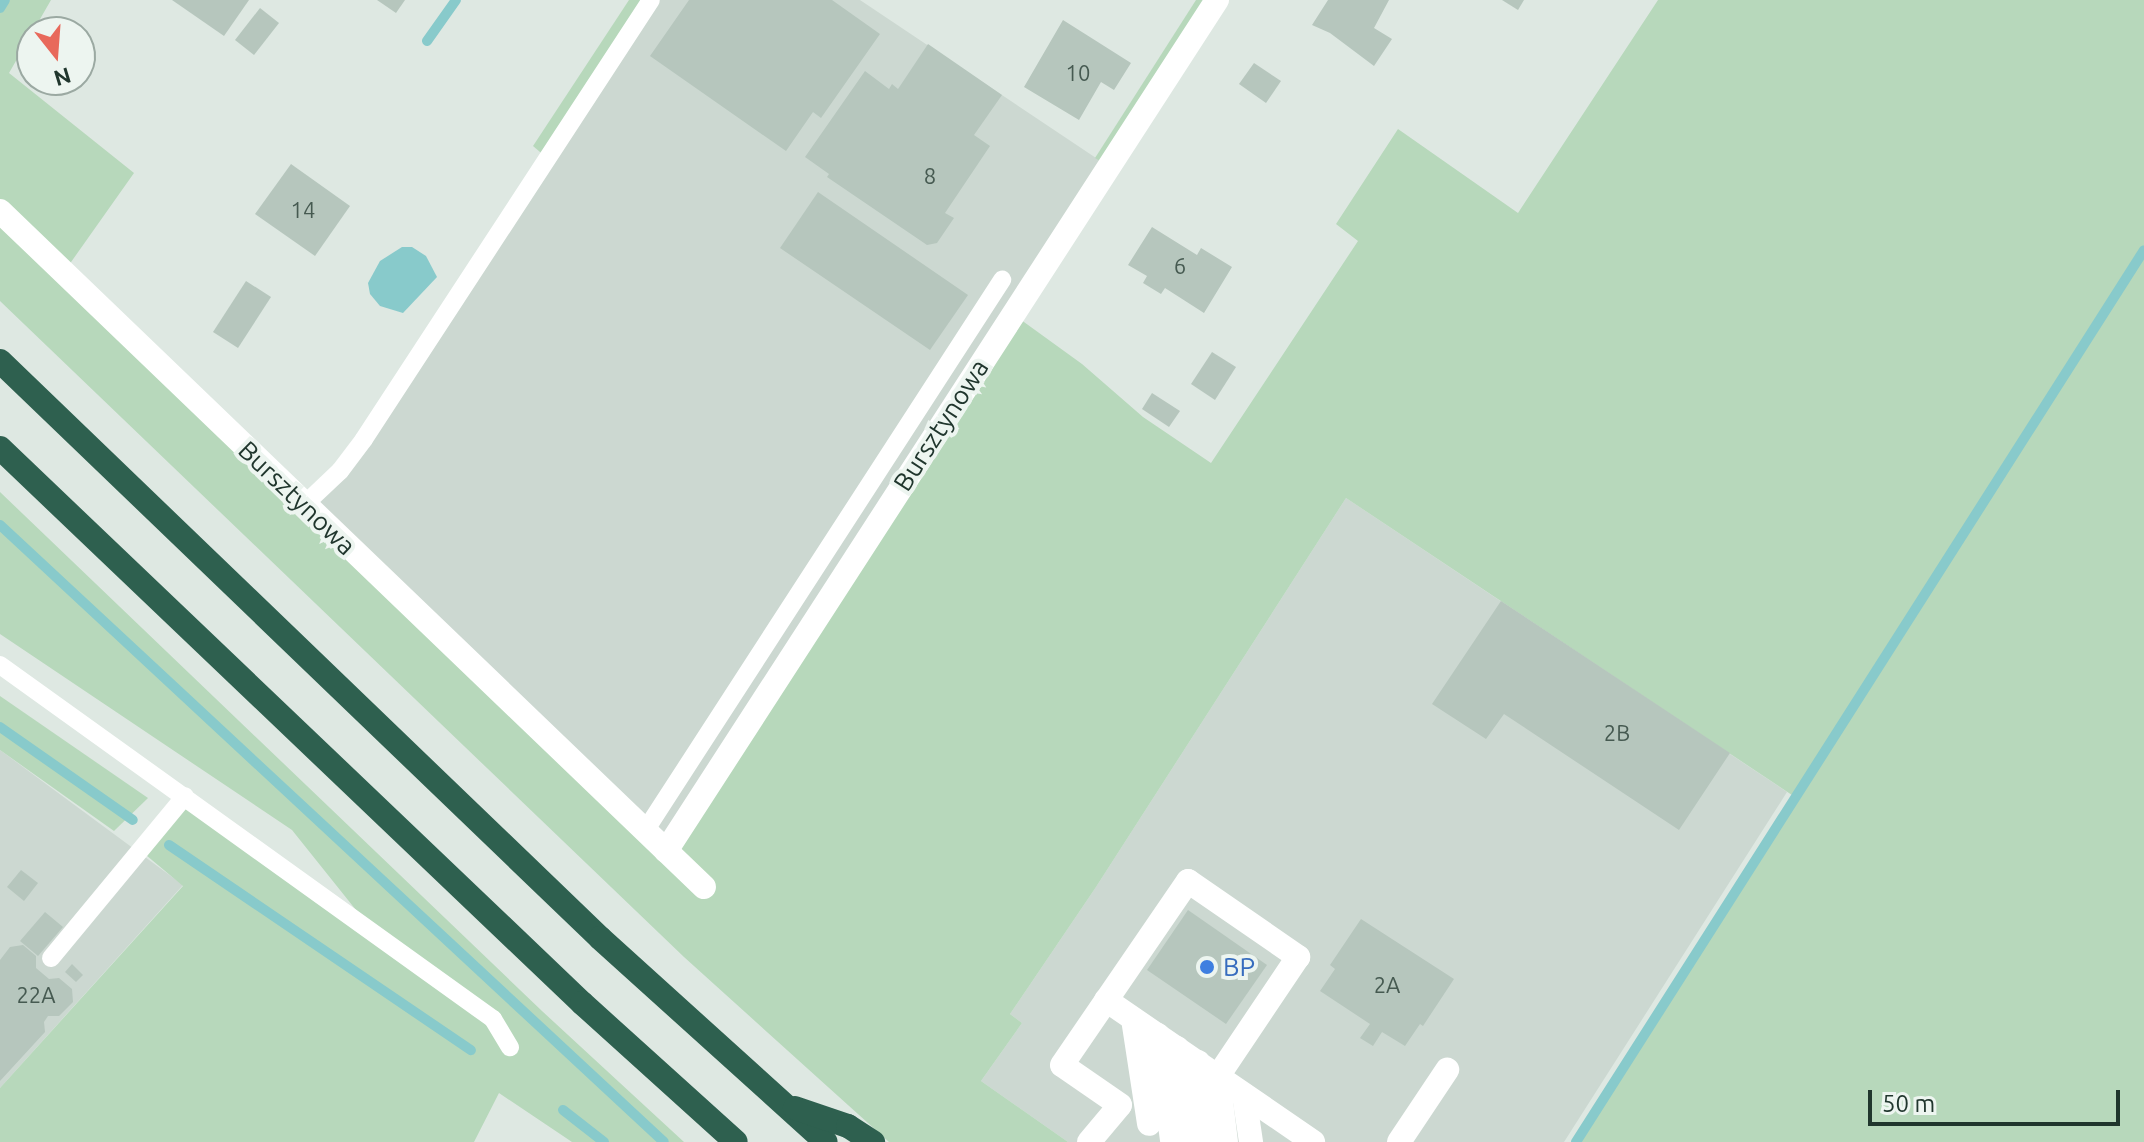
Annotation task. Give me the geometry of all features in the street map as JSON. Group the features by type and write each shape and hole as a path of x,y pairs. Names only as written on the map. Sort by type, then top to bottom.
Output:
{"highway":[{"path":"0,361 427,768 600,938 777,1102 826,1142"},
{"path":"0,448 582,1003 736,1142"},
{"path":"777,1102 848,1126 873,1142"}],"street":[{"name":"Bursztynowa","path":"666,851 1217,0"},
{"name":"Bursztynowa","path":"0,211 704,887"},
{"path":"1180,1141 1149,1124 1062,1065 1188,881 1298,957 1218,1076 1226,1142"},
{"path":"1106,1000 1270,1113 1294,1139"},
{"path":"1133,1019 1149,1124"},
{"path":"1167,1042 1180,1141"},
{"path":"1198,1062 1210,1142"},
{"path":"1399,1142 1447,1070"},
{"path":"1244,1095 1251,1142"},
{"path":"1089,1142 1120,1105"}],"lane":[{"path":"304,505 340,471 364,439 651,0"},
{"path":"645,831 1002,280"},
{"path":"0,665 493,1019 510,1047"},
{"path":"51,958 185,796"}],"shaded area":[{"path":"651,0 860,0 1108,166 666,851 304,505 340,471"},
{"path":"1346,498 1787,792 1564,1142 1068,1142 981,1081 1022,1023 1010,1014 1096,887"},
{"path":"0,750 183,885 0,1088"}],"green space":[{"path":"0,0 51,0 42,16 16,16 16,61 9,73 16,79 16,96 38,96 134,173 64,272 665,851 1013,314 1082,364 1143,417 1211,463 1358,241 1336,224 1398,129 1518,213 1658,0 2144,0 2144,1142 1576,1142 1795,797 1346,498 1096,887 1010,1014 1022,1023 981,1081 1068,1142 889,1142 684,957 0,301"},
{"path":"629,0 651,0 547,158 533,146"},
{"path":"1196,0 1217,0 1108,166 1095,158"},
{"path":"0,492 542,1011 684,1142 572,1142 499,1093 474,1142 0,1142 0,1088 183,886 140,850 185,796 368,925 292,830 0,634"},
{"path":"0,696 148,798 114,831 0,750"}],"water":[{"path":"402,247 412,247 426,256 437,277 403,313 380,306 370,294 368,283 380,261"}],"building":[{"path":"172,0 249,0 224,36"},
{"path":"377,0 405,0 396,13"},
{"path":"689,0 832,0 880,34 821,118 813,112 786,151 650,56"},
{"path":"1328,0 1389,0 1374,28 1392,39 1374,66 1330,33 1312,25"},
{"path":"1502,0 1524,0 1518,10"},
{"path":"260,8 279,23 254,55 235,40"},
{"path":"1063,20 1131,63 1114,90 1101,82 1079,120 1024,87"},
{"path":"928,44 1002,95 974,135 990,146 945,213 954,218 937,243 927,245 827,177 829,174 805,157 865,71 889,89 892,84 898,89"},
{"path":"1254,63 1281,81 1266,103 1239,84"},
{"path":"291,164 350,206 315,256 255,214"},
{"path":"818,192 968,295 930,350 780,248"},
{"path":"1152,227 1197,255 1201,248 1232,267 1204,313 1165,288 1161,294 1143,283 1147,276 1128,265"},
{"path":"246,281 271,297 238,348 213,332"},
{"path":"1212,352 1236,367 1215,400 1191,384"},
{"path":"1152,393 1180,411 1169,427 1142,409"},
{"path":"1501,601 1730,753 1679,830 1504,714 1486,739 1432,704"},
{"path":"21,870 38,883 24,901 7,887"},
{"name":"BP","path":"1188,910 1267,965 1226,1024 1147,970"},
{"path":"45,912 63,927 38,956 20,941"},
{"path":"1361,919 1454,979 1423,1026 1420,1024 1405,1046 1382,1032 1373,1046 1360,1038 1370,1024 1320,991 1335,969 1330,965"},
{"path":"23,945 36,956 36,968 49,979 59,978 72,989 73,1002 59,1016 48,1016 44,1022 45,1032 0,1081 0,960 10,947"},
{"path":"72,964 83,975 76,982 65,972"}],"waterway":[{"path":"0,8 5,0"},
{"path":"427,41 456,0"},
{"path":"1576,1142 2144,250"},
{"path":"0,525 664,1142"},
{"path":"0,727 133,820"},
{"path":"169,845 471,1050"},
{"path":"563,1110 604,1142"}],"place":[{"name":"BP","path":"1207,967"}]}
